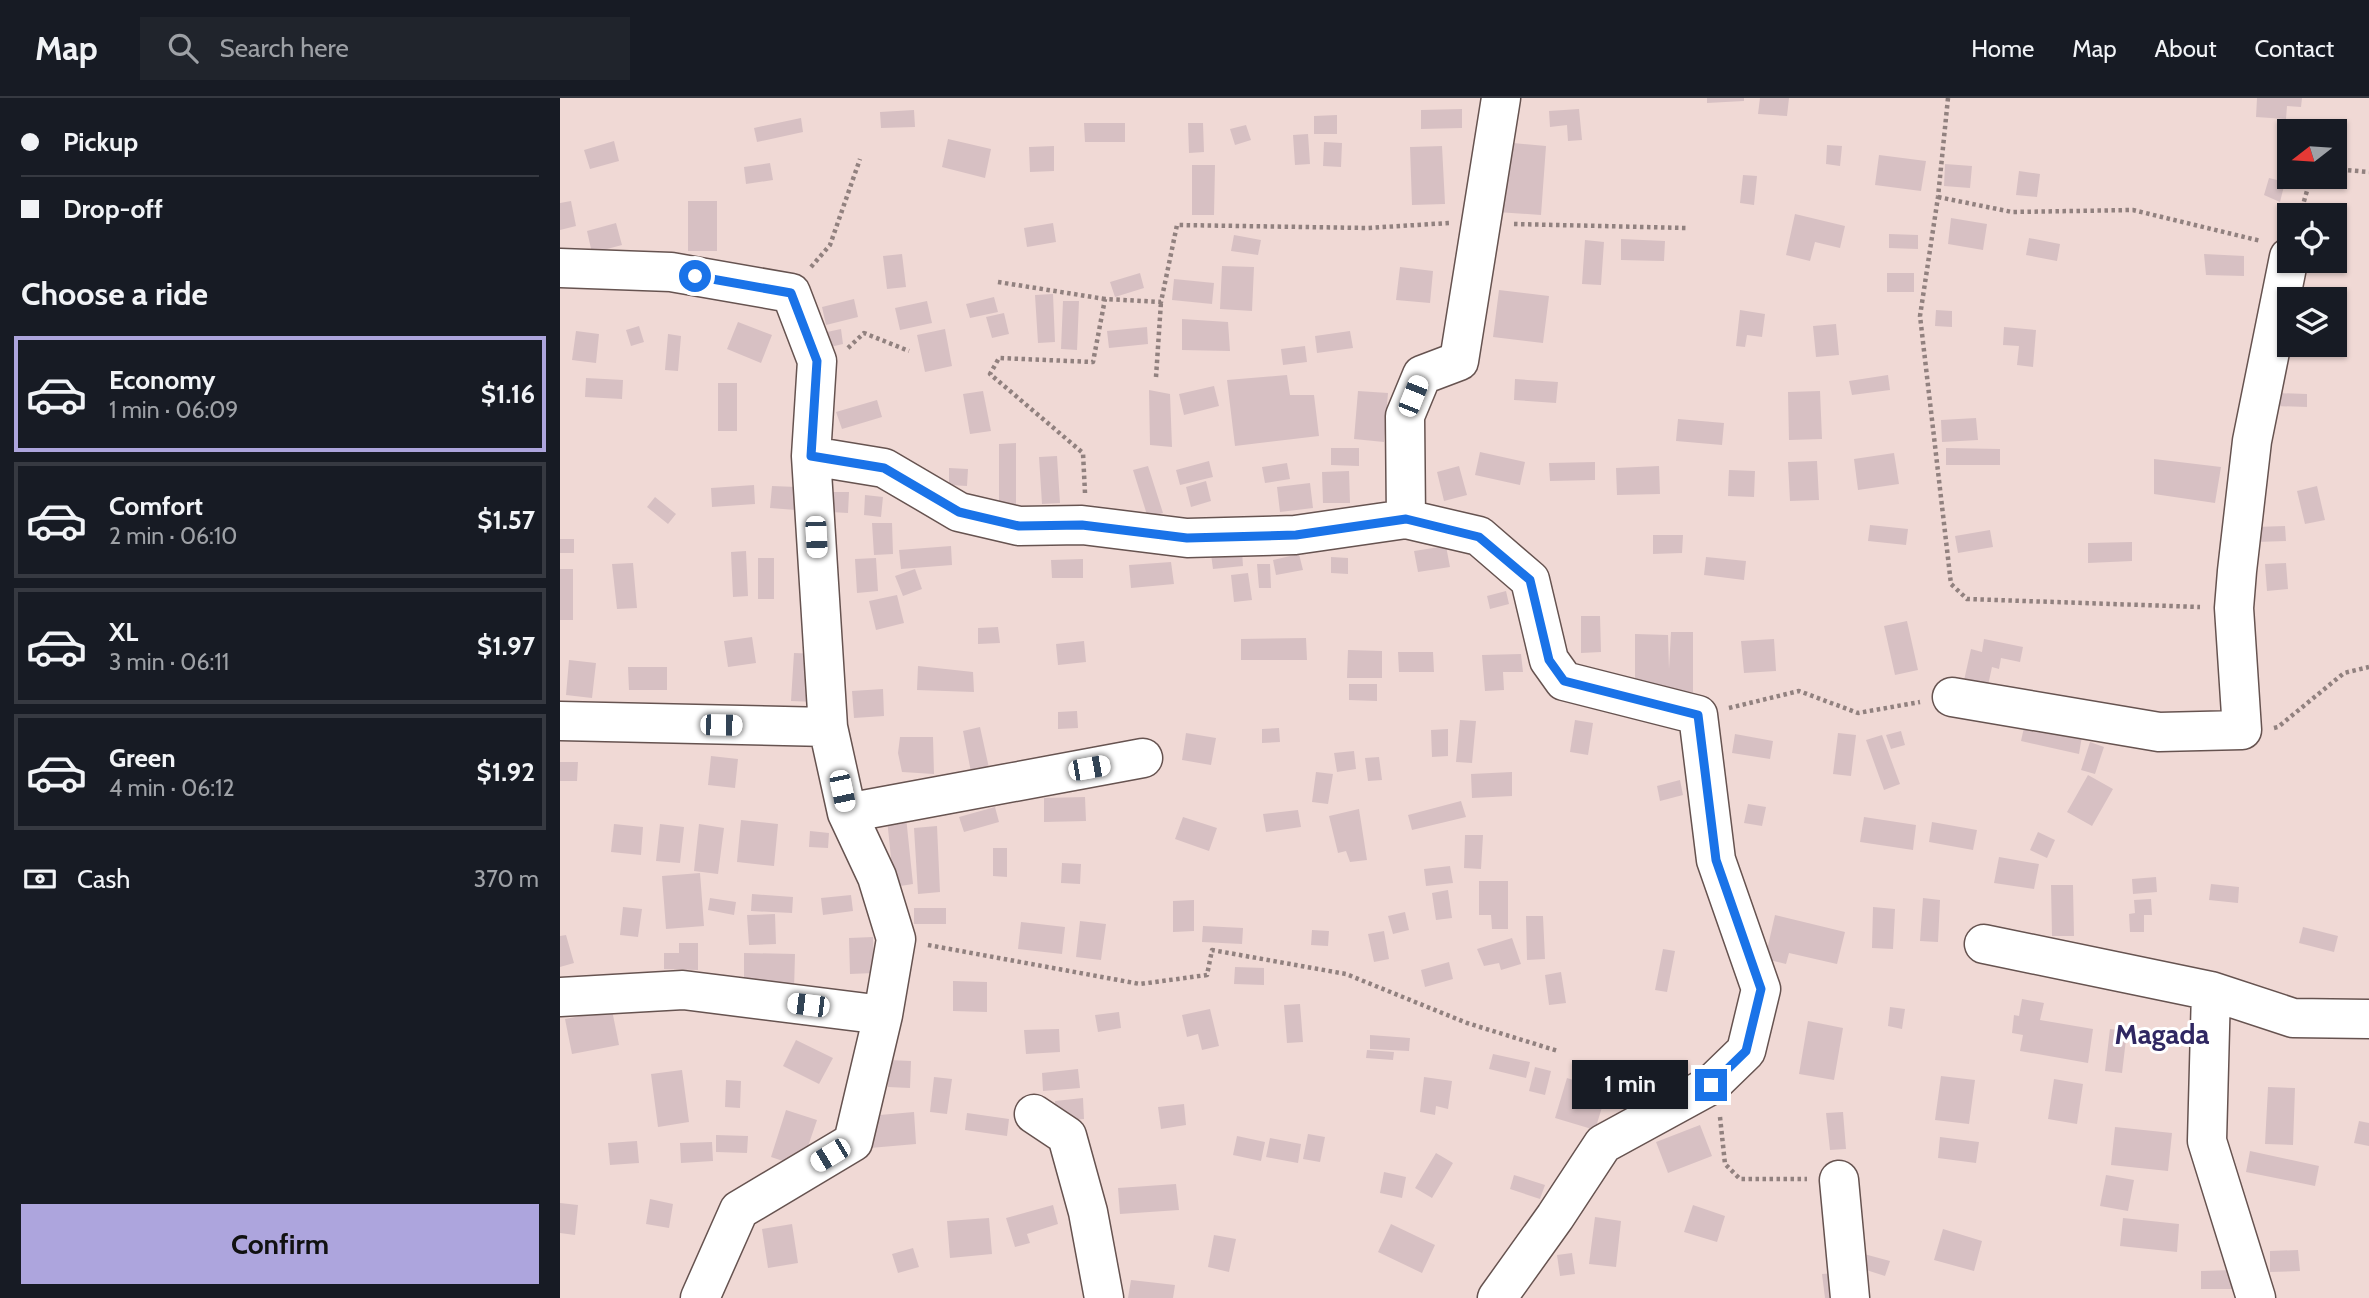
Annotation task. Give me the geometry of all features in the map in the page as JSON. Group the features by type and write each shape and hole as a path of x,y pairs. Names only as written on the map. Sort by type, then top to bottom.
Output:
{"street":[{"path":"1406,519 1405,416 1422,375 1459,361 1501,98"},
{"path":"1952,697 2159,733 2242,730 2234,608 2276,250"},
{"path":"560,268 671,272 791,293 817,361 811,456 828,727 846,813 877,877 896,939 883,1015 853,1142 739,1210 700,1298"},
{"path":"811,456 884,468 959,512 1019,526 1082,525 1201,538 1296,535 1406,519 1479,537 1530,580 1549,660 1564,681 1698,715 1716,860 1761,989 1746,1051 1711,1085 1603,1144 1497,1298"},
{"path":"560,722 828,727"},
{"path":"846,813 1143,758"},
{"path":"1984,944 2211,990 2292,1018 2369,1019"},
{"path":"560,997 683,990 883,1015"},
{"path":"2211,990 2207,1141 2256,1298"},
{"path":"1034,1114 1067,1136 1087,1212 1104,1298"},
{"path":"1839,1180 1850,1298"}],"path":[{"path":"1948,98 1938,197 1920,316 1951,584 1967,599 2234,608"},
{"path":"791,293 830,245 860,159"},
{"path":"2347,170 2369,172"},
{"path":"1938,197 2012,212 2133,210 2276,250"},
{"path":"1156,377 1161,302 1177,225 1367,228 1482,223 1687,228"},
{"path":"998,282 1105,299 1161,302"},
{"path":"1082,525 1085,502 1083,453 990,374 999,358 1093,362 1105,299"},
{"path":"817,361 837,359 864,333 909,351"},
{"path":"2242,730 2278,727 2344,673 2369,667"},
{"path":"1698,715 1799,691 1858,713 1952,697"},
{"path":"896,939 1140,984 1207,975 1212,950 1346,974 1467,1023 1558,1051"},
{"path":"1711,1085 1721,1123 1726,1164 1740,1179 1839,1180"}],"building":[{"path":"1707,98 1744,98 1744,101 1707,103"},
{"path":"1760,98 1789,98 1787,116 1758,114"},
{"path":"2257,98 2302,98 2301,107 2287,106 2286,119 2256,117"},
{"path":"1462,109 1462,128 1421,129 1421,110"},
{"path":"1579,109 1582,140 1568,141 1567,125 1550,127 1549,111"},
{"path":"914,110 915,127 881,128 880,112"},
{"path":"1337,115 1337,134 1314,134 1314,116"},
{"path":"801,118 803,132 757,142 754,128"},
{"path":"1084,123 1125,123 1125,142 1085,142"},
{"path":"1188,123 1203,123 1204,152 1189,153"},
{"path":"1246,125 1251,140 1235,145 1230,129"},
{"path":"1308,134 1310,164 1295,165 1293,135"},
{"path":"948,139 991,149 985,178 942,167"},
{"path":"614,141 619,161 590,169 584,150"},
{"path":"1324,142 1342,143 1341,167 1323,166"},
{"path":"1503,142 1546,146 1541,215 1497,212"},
{"path":"1827,145 1842,146 1840,166 1826,164"},
{"path":"1054,146 1054,171 1030,172 1029,147"},
{"path":"1442,146 1445,204 1412,205 1410,147"},
{"path":"1879,155 1926,161 1921,191 1875,185"},
{"path":"770,163 773,180 746,184 744,167"},
{"path":"1945,164 1972,166 1970,188 1944,186"},
{"path":"1192,165 1215,165 1214,215 1192,215"},
{"path":"2019,171 2040,174 2037,197 2016,195"},
{"path":"1743,175 1757,176 1754,205 1740,203"},
{"path":"2269,178 2277,180 2277,189 2283,189 2280,202 2264,195"},
{"path":"571,201 576,226 560,230 560,203"},
{"path":"688,201 717,201 717,251 688,251"},
{"path":"1795,214 1845,226 1840,248 1815,242 1810,261 1786,255"},
{"path":"1951,218 1987,224 1983,250 1948,244"},
{"path":"616,223 622,245 592,253 587,231"},
{"path":"1053,223 1056,242 1027,247 1024,228"},
{"path":"1889,234 1918,235 1918,249 1889,248"},
{"path":"1234,235 1261,240 1258,255 1231,251"},
{"path":"2029,238 2060,244 2057,261 2026,255"},
{"path":"1621,239 1665,241 1664,261 1621,260"},
{"path":"1585,240 1604,242 1601,285 1582,284"},
{"path":"902,254 906,287 887,289 883,256"},
{"path":"2204,254 2244,256 2244,276 2206,275"},
{"path":"1222,266 1254,267 1252,311 1220,309"},
{"path":"1400,267 1433,271 1430,303 1396,300"},
{"path":"1140,273 1144,288 1115,297 1110,282"},
{"path":"1887,273 1914,273 1914,292 1887,292"},
{"path":"1174,279 1214,283 1212,304 1172,300"},
{"path":"1499,290 1549,296 1543,343 1493,337"},
{"path":"1053,294 1055,342 1038,343 1035,295"},
{"path":"994,297 998,312 970,318 966,304"},
{"path":"854,299 858,317 826,325 822,307"},
{"path":"927,301 932,323 900,330 895,308"},
{"path":"1063,301 1079,301 1077,350 1061,349"},
{"path":"1740,310 1765,314 1762,337 1747,335 1745,347 1736,346"},
{"path":"1936,310 1952,311 1952,327 1935,326"},
{"path":"1004,313 1009,334 992,338 986,317"},
{"path":"1182,319 1228,322 1230,351 1182,350"},
{"path":"738,322 772,335 761,363 727,349"},
{"path":"1836,324 1839,355 1816,357 1813,326"},
{"path":"639,326 644,342 631,346 626,330"},
{"path":"1147,327 1148,344 1109,348 1107,331"},
{"path":"2004,327 2036,330 2033,367 2017,365 2019,346 2003,345"},
{"path":"841,329 843,344 830,347 827,332"},
{"path":"945,329 952,366 925,372 917,335"},
{"path":"576,331 599,334 596,363 572,360"},
{"path":"1350,331 1353,348 1317,353 1315,336"},
{"path":"668,334 681,336 678,371 665,370"},
{"path":"1305,346 1307,362 1283,365 1281,349"},
{"path":"1287,375 1290,395 1314,395 1319,436 1235,446 1227,380"},
{"path":"1888,375 1890,390 1852,395 1849,381"},
{"path":"586,378 623,380 622,399 585,397"},
{"path":"1515,379 1558,382 1556,403 1514,400"},
{"path":"718,383 737,383 737,431 718,431"},
{"path":"1214,386 1219,406 1184,415 1179,394"},
{"path":"1149,390 1170,394 1172,447 1150,445"},
{"path":"983,391 991,431 970,434 963,394"},
{"path":"1358,391 1388,393 1384,442 1354,439"},
{"path":"1820,391 1822,439 1789,440 1788,392"},
{"path":"2275,393 2307,394 2307,407 2275,406"},
{"path":"877,400 882,417 842,429 836,412"},
{"path":"1976,418 1978,440 1942,442 1941,420"},
{"path":"1678,419 1724,423 1722,445 1676,441"},
{"path":"1016,443 1016,505 999,504 999,444"},
{"path":"1331,448 1359,448 1359,466 1331,465"},
{"path":"1946,448 2000,449 2000,465 1946,465"},
{"path":"1480,452 1525,462 1520,485 1475,475"},
{"path":"1894,453 1899,484 1858,490 1854,459"},
{"path":"1057,456 1060,503 1042,504 1039,457"},
{"path":"2154,459 2221,467 2215,503 2154,494"},
{"path":"1209,461 1213,477 1180,485 1176,470"},
{"path":"1817,461 1819,500 1790,501 1788,462"},
{"path":"1595,462 1595,480 1550,481 1549,463"},
{"path":"1287,463 1290,479 1265,483 1262,467"},
{"path":"1148,466 1163,513 1148,518 1133,470"},
{"path":"1459,466 1467,495 1444,501 1437,472"},
{"path":"1659,466 1660,494 1617,495 1616,468"},
{"path":"949,468 968,469 967,486 949,485"},
{"path":"1729,470 1755,471 1754,497 1728,496"},
{"path":"1349,471 1350,503 1323,503 1322,472"},
{"path":"1206,481 1211,501 1191,507 1186,487"},
{"path":"1310,483 1313,508 1280,512 1277,487"},
{"path":"754,485 755,504 712,507 711,488"},
{"path":"772,486 797,487 796,510 770,508"},
{"path":"2317,486 2325,520 2305,524 2297,491"},
{"path":"831,492 849,492 848,513 830,512"},
{"path":"865,495 883,497 881,517 864,515"},
{"path":"655,497 676,514 668,524 647,507"},
{"path":"872,523 892,523 893,554 874,555"},
{"path":"1870,525 1908,529 1906,545 1868,541"},
{"path":"2285,526 2286,541 2256,542 2255,527"},
{"path":"1990,530 1993,547 1958,553 1955,536"},
{"path":"1653,535 1683,535 1682,553 1653,554"},
{"path":"560,539 574,539 574,553 560,553"},
{"path":"2132,542 2132,561 2088,563 2088,543"},
{"path":"951,546 952,565 901,569 899,550"},
{"path":"1446,546 1450,567 1418,572 1414,551"},
{"path":"746,551 748,596 733,597 731,552"},
{"path":"1242,551 1243,566 1213,569 1211,554"},
{"path":"1299,554 1303,570 1276,575 1273,560"},
{"path":"1331,557 1348,558 1348,574 1331,573"},
{"path":"1706,557 1746,561 1744,580 1704,575"},
{"path":"758,558 774,558 774,599 758,599"},
{"path":"876,558 878,591 857,593 855,559"},
{"path":"1083,559 1083,578 1052,578 1051,560"},
{"path":"1171,562 1174,584 1131,588 1129,565"},
{"path":"633,563 637,608 617,609 612,564"},
{"path":"2286,563 2288,589 2267,591 2265,564"},
{"path":"1257,564 1270,564 1271,588 1259,588"},
{"path":"560,569 573,569 573,620 560,620"},
{"path":"915,569 922,589 903,596 895,576"},
{"path":"1248,573 1252,600 1234,602 1231,575"},
{"path":"1506,591 1509,604 1490,609 1487,596"},
{"path":"897,595 904,623 876,630 869,601"},
{"path":"1581,616 1600,616 1601,652 1581,653"},
{"path":"1907,621 1918,670 1895,675 1884,626"},
{"path":"998,627 1000,643 978,644 978,628"},
{"path":"1671,632 1693,632 1693,692 1635,689 1635,634 1668,635 1669,669"},
{"path":"752,637 756,663 728,667 724,641"},
{"path":"1306,638 1307,660 1241,660 1241,639"},
{"path":"1774,639 1776,671 1744,673 1741,641"},
{"path":"1984,639 2023,647 2020,662 2001,658 1999,669 1992,667 1987,690 1963,685 1971,649 1982,652"},
{"path":"1084,641 1086,662 1058,665 1056,644"},
{"path":"1348,650 1382,651 1382,678 1347,678"},
{"path":"1398,652 1433,652 1434,672 1399,672"},
{"path":"794,653 819,654 816,702 791,701"},
{"path":"1521,654 1523,672 1503,672 1504,690 1485,691 1482,655"},
{"path":"569,660 596,663 592,698 566,695"},
{"path":"918,666 973,672 974,692 917,690"},
{"path":"628,667 667,667 667,690 629,690"},
{"path":"1349,684 1377,684 1377,701 1349,700"},
{"path":"883,689 884,716 854,718 852,691"},
{"path":"1077,711 1078,728 1058,729 1058,712"},
{"path":"1460,720 1476,721 1472,763 1456,762"},
{"path":"1575,720 1593,723 1588,755 1570,752"},
{"path":"2025,723 2082,736 2079,754 2021,741"},
{"path":"980,727 989,768 971,772 963,731"},
{"path":"1279,728 1280,742 1262,743 1262,729"},
{"path":"1448,729 1448,756 1432,757 1431,730"},
{"path":"1901,731 1905,745 1891,749 1886,735"},
{"path":"1186,733 1216,738 1211,765 1182,760"},
{"path":"1838,733 1856,735 1851,776 1833,774"},
{"path":"1735,734 1773,741 1770,759 1732,753"},
{"path":"1882,735 1900,784 1884,790 1866,740"},
{"path":"900,737 933,737 934,774 902,772 898,753"},
{"path":"2090,742 2104,747 2095,774 2081,770"},
{"path":"1354,751 1356,769 1337,772 1334,753"},
{"path":"711,756 738,759 735,788 708,785"},
{"path":"1379,757 1382,780 1368,781 1365,758"},
{"path":"560,762 578,762 577,781 560,781"},
{"path":"1316,772 1333,774 1328,804 1312,802"},
{"path":"1512,772 1512,796 1472,798 1471,774"},
{"path":"2088,775 2113,789 2092,826 2067,812"},
{"path":"1680,780 1683,795 1660,801 1657,786"},
{"path":"1085,797 1086,821 1044,822 1044,798"},
{"path":"1461,801 1466,817 1412,830 1408,815"},
{"path":"1748,804 1766,807 1762,826 1744,823"},
{"path":"995,807 999,822 964,832 959,817"},
{"path":"1359,809 1367,860 1350,862 1346,851 1338,853 1329,816"},
{"path":"1298,810 1301,827 1266,832 1263,814"},
{"path":"906,817 913,884 894,887 887,819"},
{"path":"1183,817 1217,828 1209,851 1175,839"},
{"path":"1864,817 1916,825 1913,850 1860,842"},
{"path":"741,820 778,824 774,866 737,862"},
{"path":"1932,822 1977,830 1973,850 1929,842"},
{"path":"614,824 643,827 641,855 611,852"},
{"path":"660,824 684,827 680,863 656,861"},
{"path":"699,824 724,828 718,874 694,871"},
{"path":"937,826 940,892 918,894 914,828"},
{"path":"810,831 829,833 828,848 809,847"},
{"path":"2038,832 2055,840 2047,858 2030,850"},
{"path":"1465,835 1483,835 1481,869 1464,868"},
{"path":"993,848 1007,848 1007,877 993,876"},
{"path":"1999,857 2039,864 2034,889 1994,883"},
{"path":"1062,863 1081,864 1080,884 1061,883"},
{"path":"1450,866 1453,883 1426,886 1424,869"},
{"path":"700,873 704,926 666,929 662,876"},
{"path":"2156,877 2157,892 2133,894 2132,879"},
{"path":"1479,881 1508,881 1508,929 1492,929 1491,915 1479,915"},
{"path":"2211,884 2239,887 2238,903 2209,900"},
{"path":"2051,885 2073,885 2074,936 2052,936"},
{"path":"1448,890 1452,918 1436,920 1432,893"},
{"path":"752,894 793,897 792,913 751,911"},
{"path":"851,895 853,911 823,915 821,898"},
{"path":"710,898 736,902 734,915 708,910"},
{"path":"1923,898 1940,900 1938,942 1920,941"},
{"path":"2151,899 2152,915 2144,915 2144,932 2130,932 2129,914 2135,913 2134,900"},
{"path":"1194,900 1194,931 1173,932 1173,901"},
{"path":"623,907 642,909 638,937 620,935"},
{"path":"1873,907 1895,909 1893,949 1872,948"},
{"path":"914,908 946,908 946,924 914,924"},
{"path":"1405,912 1409,930 1393,934 1388,916"},
{"path":"775,914 776,944 749,945 747,915"},
{"path":"1775,915 1845,932 1837,964 1789,953 1786,964 1765,959"},
{"path":"1526,916 1543,916 1545,959 1527,960"},
{"path":"1080,921 1106,924 1101,960 1076,957"},
{"path":"1021,922 1065,927 1062,954 1018,949"},
{"path":"1203,926 1243,928 1242,944 1202,942"},
{"path":"2303,927 2338,936 2334,952 2299,943"},
{"path":"1312,930 1329,931 1328,946 1311,945"},
{"path":"1384,931 1389,959 1374,962 1368,934"},
{"path":"566,935 574,963 560,967 560,936"},
{"path":"873,937 874,973 850,974 849,938"},
{"path":"1512,938 1521,964 1501,970 1499,963 1484,966 1477,949"},
{"path":"679,943 698,943 698,970 664,969 664,953 679,953"},
{"path":"1663,949 1675,951 1667,992 1655,990"},
{"path":"744,953 795,954 794,990 744,990"},
{"path":"1449,962 1453,979 1425,987 1421,970"},
{"path":"1235,967 1264,968 1264,985 1234,984"},
{"path":"1561,972 1566,1003 1549,1005 1545,975"},
{"path":"953,981 987,982 987,1012 953,1011"},
{"path":"2022,999 2044,1003 2040,1020 2093,1029 2088,1063 2020,1051 2023,1035 2012,1033 2014,1015 2019,1016"},
{"path":"1300,1004 1303,1042 1287,1043 1284,1005"},
{"path":"1890,1007 1905,1009 1902,1029 1888,1026"},
{"path":"1210,1009 1219,1046 1202,1050 1198,1034 1187,1037 1182,1015"},
{"path":"612,1010 619,1045 572,1054 565,1019"},
{"path":"1119,1012 1121,1028 1098,1032 1095,1015"},
{"path":"1808,1021 1843,1028 1834,1080 1799,1074"},
{"path":"1059,1029 1060,1052 1026,1054 1024,1030"},
{"path":"2110,1029 2127,1031 2122,1073 2105,1071"},
{"path":"1370,1035 1410,1038 1409,1051 1370,1049"},
{"path":"796,1040 833,1058 819,1084 783,1066"},
{"path":"1367,1050 1394,1052 1393,1060 1366,1058"},
{"path":"1493,1054 1530,1062 1526,1078 1489,1069"},
{"path":"889,1060 911,1061 910,1088 888,1087"},
{"path":"1535,1067 1551,1071 1545,1095 1529,1091"},
{"path":"1078,1069 1080,1088 1043,1091 1042,1073"},
{"path":"682,1070 689,1122 658,1127 651,1074"},
{"path":"1941,1076 1975,1080 1969,1124 1935,1120"},
{"path":"934,1077 952,1079 947,1114 930,1112"},
{"path":"1424,1077 1452,1081 1448,1109 1436,1106 1435,1115 1420,1112"},
{"path":"1567,1078 1607,1091 1595,1130 1555,1118"},
{"path":"2054,1079 2083,1084 2077,1124 2048,1119"},
{"path":"726,1080 741,1081 740,1108 725,1107"},
{"path":"2268,1087 2295,1088 2293,1145 2265,1144"},
{"path":"1083,1098 1084,1119 1056,1122 1055,1101"},
{"path":"1184,1104 1186,1125 1161,1129 1158,1107"},
{"path":"786,1110 817,1120 801,1167 771,1157"},
{"path":"914,1112 916,1144 870,1148 868,1116"},
{"path":"1843,1112 1846,1149 1830,1150 1826,1113"},
{"path":"967,1113 1009,1119 1007,1136 965,1130"},
{"path":"2359,1121 2369,1123 2369,1146 2354,1143"},
{"path":"1700,1125 1712,1156 1668,1173 1656,1142"},
{"path":"2115,1127 2172,1133 2168,1171 2111,1165"},
{"path":"1308,1134 1325,1137 1320,1162 1303,1159"},
{"path":"716,1135 748,1136 747,1153 716,1152"},
{"path":"1237,1136 1265,1142 1261,1161 1233,1155"},
{"path":"1940,1137 1979,1142 1976,1163 1938,1158"},
{"path":"1270,1138 1301,1144 1298,1163 1266,1157"},
{"path":"637,1141 639,1163 610,1165 608,1143"},
{"path":"712,1142 713,1161 681,1163 680,1143"},
{"path":"2250,1151 2319,1166 2315,1186 2246,1172"},
{"path":"1436,1153 1453,1163 1432,1198 1415,1188"},
{"path":"1384,1172 1406,1177 1402,1198 1380,1193"},
{"path":"1514,1175 1545,1185 1540,1199 1510,1189"},
{"path":"2106,1175 2134,1180 2128,1211 2100,1206"},
{"path":"1176,1184 1179,1210 1120,1214 1118,1188"},
{"path":"650,1199 673,1204 669,1228 646,1224"},
{"path":"560,1203 578,1205 575,1235 560,1233"},
{"path":"1053,1205 1058,1224 1027,1234 1030,1243 1015,1247 1006,1218"},
{"path":"1693,1205 1725,1216 1717,1242 1684,1232"},
{"path":"1595,1217 1621,1221 1616,1267 1589,1264"},
{"path":"989,1218 992,1254 950,1258 947,1221"},
{"path":"2123,1218 2179,1224 2177,1252 2120,1246"},
{"path":"792,1224 798,1263 768,1268 762,1229"},
{"path":"1391,1224 1435,1245 1422,1273 1378,1252"},
{"path":"1943,1229 1982,1241 1974,1271 1934,1260"},
{"path":"1214,1235 1236,1239 1229,1272 1208,1267"},
{"path":"913,1248 919,1267 898,1273 892,1254"},
{"path":"2298,1250 2300,1271 2270,1272 2270,1251"},
{"path":"1572,1253 1575,1274 1560,1276 1557,1255"},
{"path":"1864,1254 1890,1261 1885,1276 1860,1268"},
{"path":"2233,1270 2233,1289 2201,1289 2201,1271"},
{"path":"1836,1273 1839,1298 1825,1298 1822,1274"},
{"path":"1131,1280 1175,1285 1173,1298 1128,1298"}],"district":[{"name":"Magada","path":"2162,1034"}],"route":[{"path":"695,276 791,293 817,361 811,456 884,468 959,512 1019,526 1082,525 1187,538 1296,535 1406,519 1479,537 1530,580 1549,660 1564,681 1698,715 1716,860 1761,989 1746,1051 1711,1085"}]}
